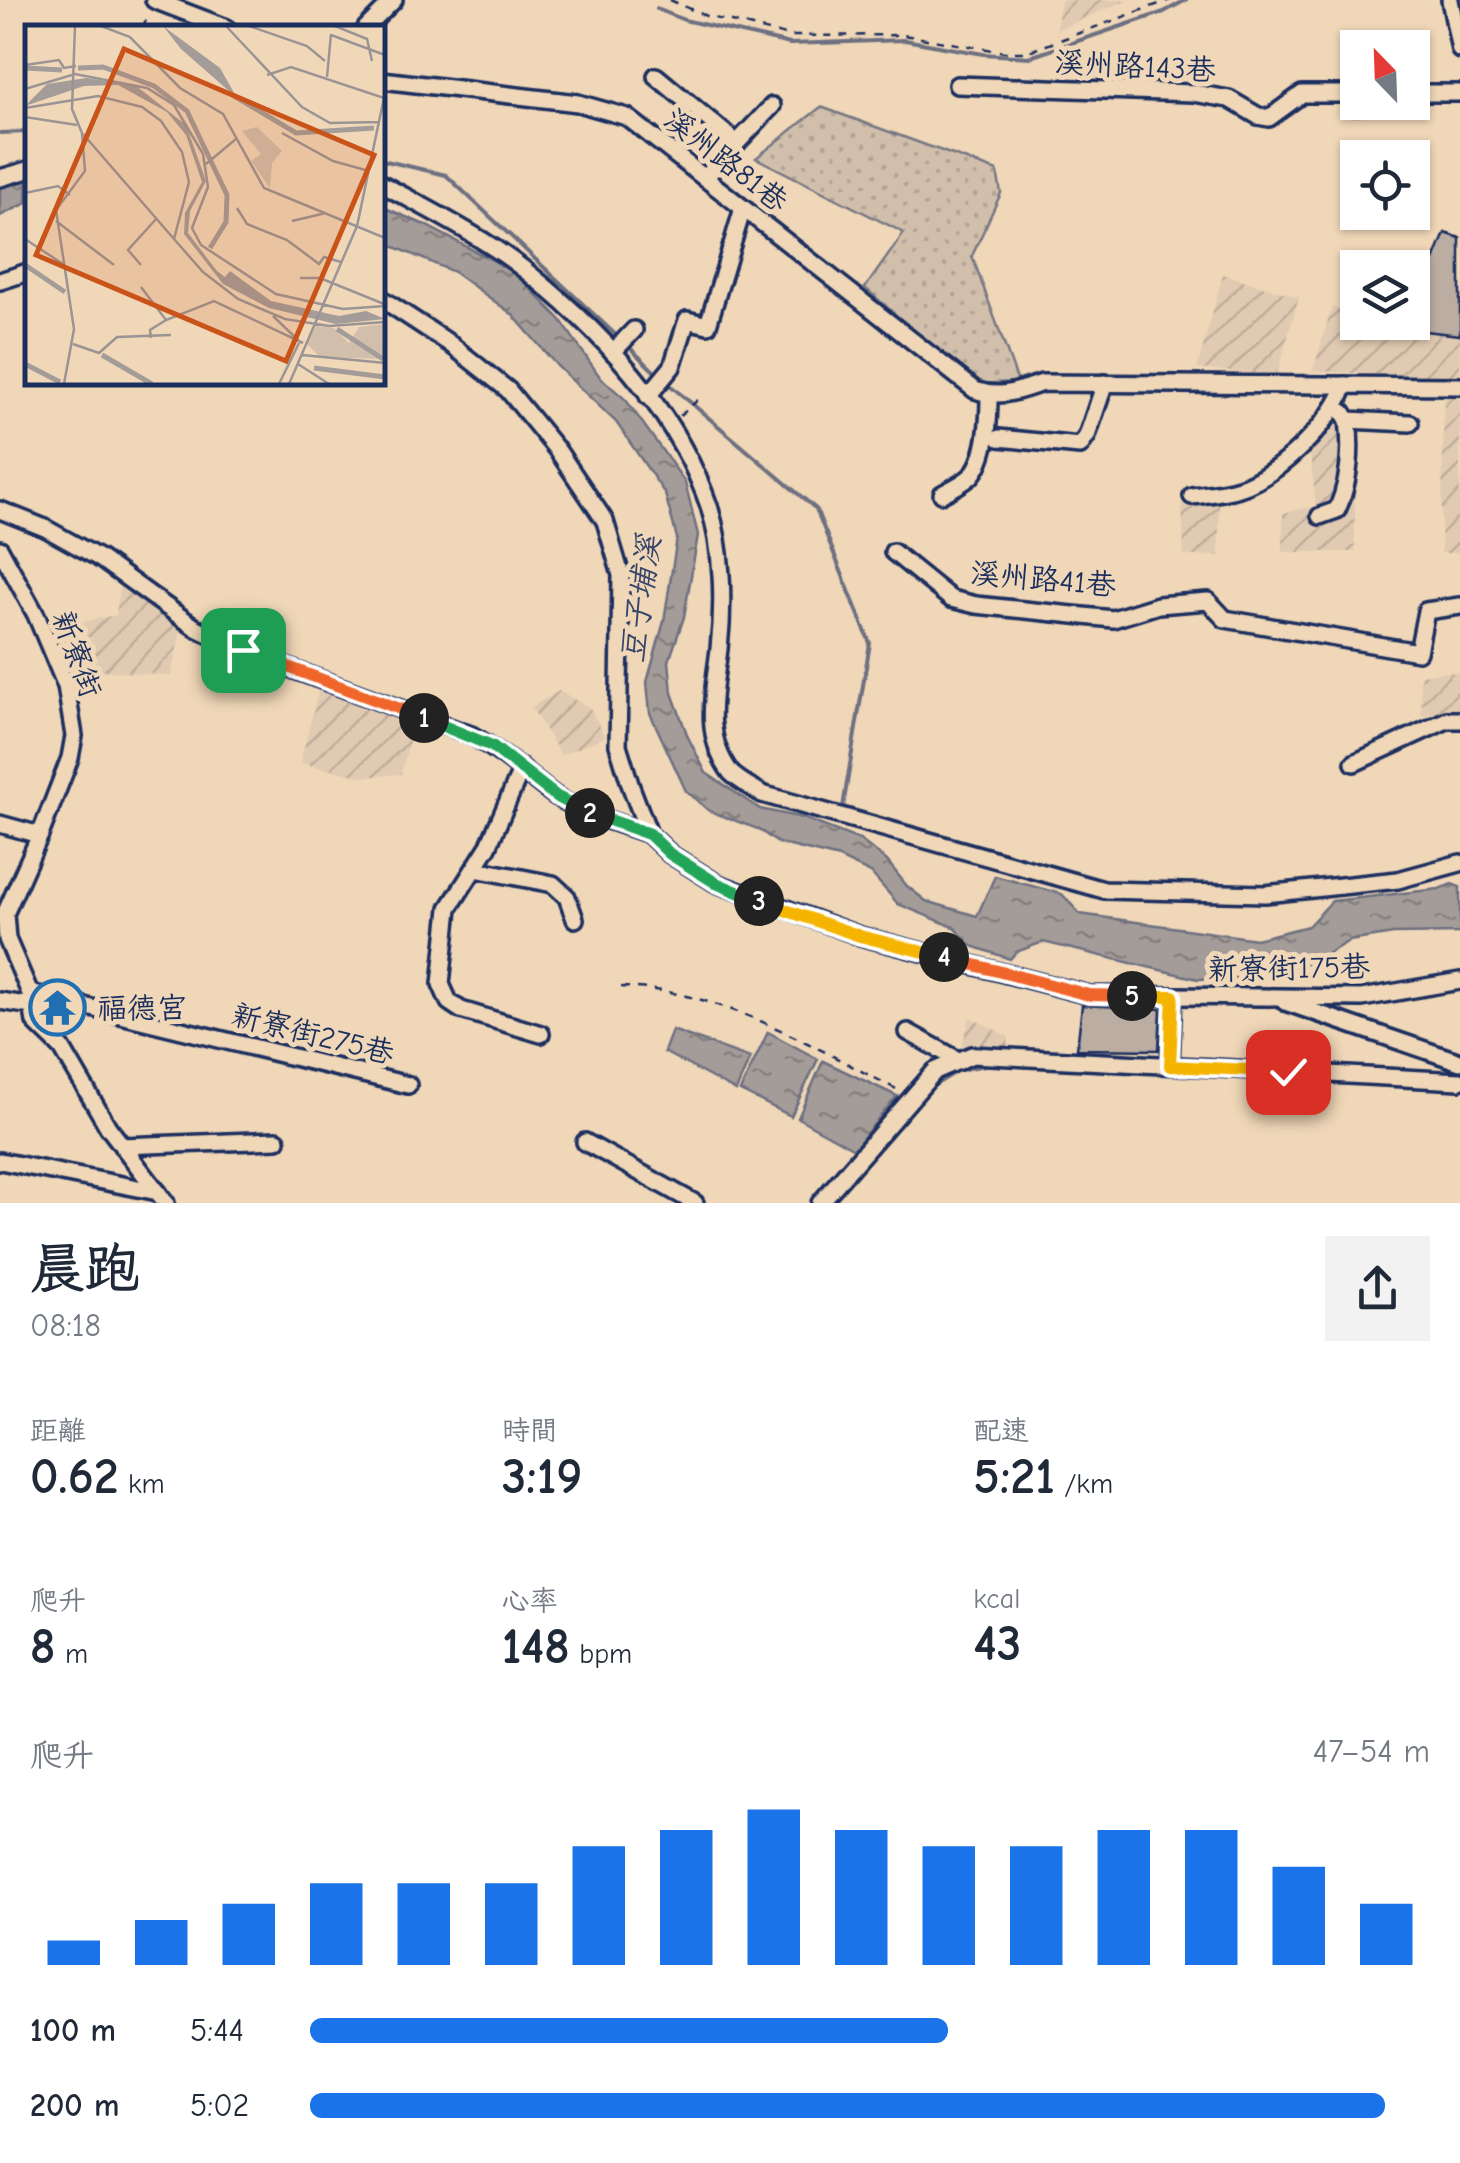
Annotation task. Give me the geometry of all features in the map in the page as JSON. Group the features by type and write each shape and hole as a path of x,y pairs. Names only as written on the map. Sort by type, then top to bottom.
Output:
{"street":[{"path":"154,0 219,25"},
{"path":"369,25 394,0"},
{"path":"1455,11 1460,50"},
{"path":"656,76 737,143"},
{"name":"溪州路81巷","path":"385,80 578,104 627,117 975,390 989,395"},
{"name":"溪州路143巷","path":"957,85 1193,94 1229,99 1269,118 1302,94 1340,94"},
{"path":"1430,93 1460,93"},
{"path":"704,178 772,106"},
{"path":"0,178 25,171"},
{"path":"385,186 530,273 623,341 658,384 709,507 719,557 719,649 711,696 714,743 733,775 762,794 1104,890 1265,894 1398,880 1460,863"},
{"path":"658,384 672,367 687,320 708,325 743,208"},
{"path":"0,281 25,273"},
{"path":"385,301 449,343 508,390 558,451 605,521 620,575 618,745 649,834"},
{"path":"942,494 970,477 975,468 989,419 989,395 1004,396 1042,383 1460,386"},
{"path":"998,438 1080,446 1105,383"},
{"path":"1192,496 1242,488 1276,466 1321,426 1338,404 1345,385"},
{"path":"1320,516 1336,510 1344,494 1351,447 1348,420 1338,404"},
{"path":"1348,420 1410,423"},
{"path":"0,510 45,528 99,558 196,628 243,650 471,735 522,768 557,797 649,834"},
{"name":"新寮街","path":"0,549 36,615 66,686 74,736 70,758 4,914 8,939 31,1000 35,1022 62,1048 108,1127 162,1198"},
{"name":"溪州路41巷","path":"894,552 951,599 976,605 1113,619 1158,605 1208,601 1225,619 1418,652 1426,612 1460,606"},
{"path":"1354,763 1448,720 1460,720"},
{"path":"522,768 475,870 449,908 441,984 449,1002 461,1010 541,1034"},
{"path":"0,824 40,834"},
{"name":"新寮街175巷","path":"649,834 670,854 716,883 860,936 1089,995 1362,998 1460,981"},
{"path":"475,870 553,884 567,897 576,918"},
{"path":"1170,1066 1173,996"},
{"path":"1272,997 1460,1062"},
{"name":"新寮街275巷","path":"0,1001 31,1000 408,1085"},
{"path":"908,1032 960,1060"},
{"path":"820,1203 936,1070 972,1055 1460,1081"},
{"path":"122,1146 278,1140"},
{"path":"585,1142 696,1203"},
{"path":"0,1161 162,1198"}],"path":[{"path":"670,0 706,16 790,36 904,36 1005,52 1027,52 1170,0"},
{"path":"688,408 700,398"},
{"path":"621,987 657,988 754,1016 911,1096"}],"shaded area":[{"path":"1061,0 1128,0 1056,30"},
{"path":"821,107 997,171 1001,193 972,256 1018,382 975,384 865,288 904,233 756,158"},
{"path":"1223,274 1299,297 1277,375 1197,369"},
{"path":"1332,307 1340,310 1340,340 1430,340 1430,332 1460,335 1460,378 1313,371"},
{"path":"1444,393 1460,394 1460,553 1441,553"},
{"path":"1326,426 1355,426 1355,552 1283,552 1283,513 1316,506 1309,444"},
{"path":"1219,503 1219,556 1184,556 1182,504"},
{"path":"120,585 182,625 171,676 64,667 53,628 116,615"},
{"path":"1460,673 1460,713 1422,715 1420,675"},
{"path":"319,689 414,722 401,774 363,777 300,763"},
{"path":"559,691 590,708 605,737 561,755 531,707"},
{"path":"970,1017 1009,1037 1008,1047 961,1049"}],"water":[{"path":"25,176 25,204 0,216 0,184"},
{"name":"豆子埔溪","path":"385,208 513,271 560,319 600,377 626,400 685,482 698,535 684,617 669,661 672,693 706,773 760,809 803,818 860,840 926,901 977,916 995,876 1062,894 1080,914 1256,939 1308,926 1332,901 1439,889 1452,884 1460,887 1460,933 1393,934 1349,941 1318,959 1260,977 1198,979 1043,942 1016,952 1010,959 972,946 954,927 898,904 871,873 839,858 778,843 758,829 709,811 686,791 650,713 647,682 664,621 677,538 665,494 616,422 558,367 512,314 454,272 385,243"},
{"path":"672,1030 750,1058 736,1091 664,1052"},
{"path":"768,1032 818,1059 791,1116 740,1091"},
{"path":"823,1061 897,1096 854,1149 798,1118"}],"building":[{"path":"1445,233 1460,238 1460,335 1430,332 1430,270"},
{"path":"1082,1005 1161,1009 1159,1050 1077,1049"},
{"path":"45,1008 72,1015 73,1019 54,1025"}],"waterway":[{"path":"657,9 684,20 790,44 905,40 983,54 1030,57 1164,12 1186,0"},
{"path":"0,133 25,132"},
{"path":"385,161 446,175 621,340"},
{"path":"628,346 657,374"},
{"path":"664,380 816,509 870,643 843,807 1026,859"},
{"path":"927,1090 959,1070 996,1063"},
{"path":"832,1203 859,1169"}],"place":[{"name":"福德宮","path":"58,1008"}],"route":[{"path":"243,650 471,735 492,746 557,797 649,834 670,854 716,883 768,905 860,936 1089,995 1173,996 1170,1066 1288,1072"}]}
